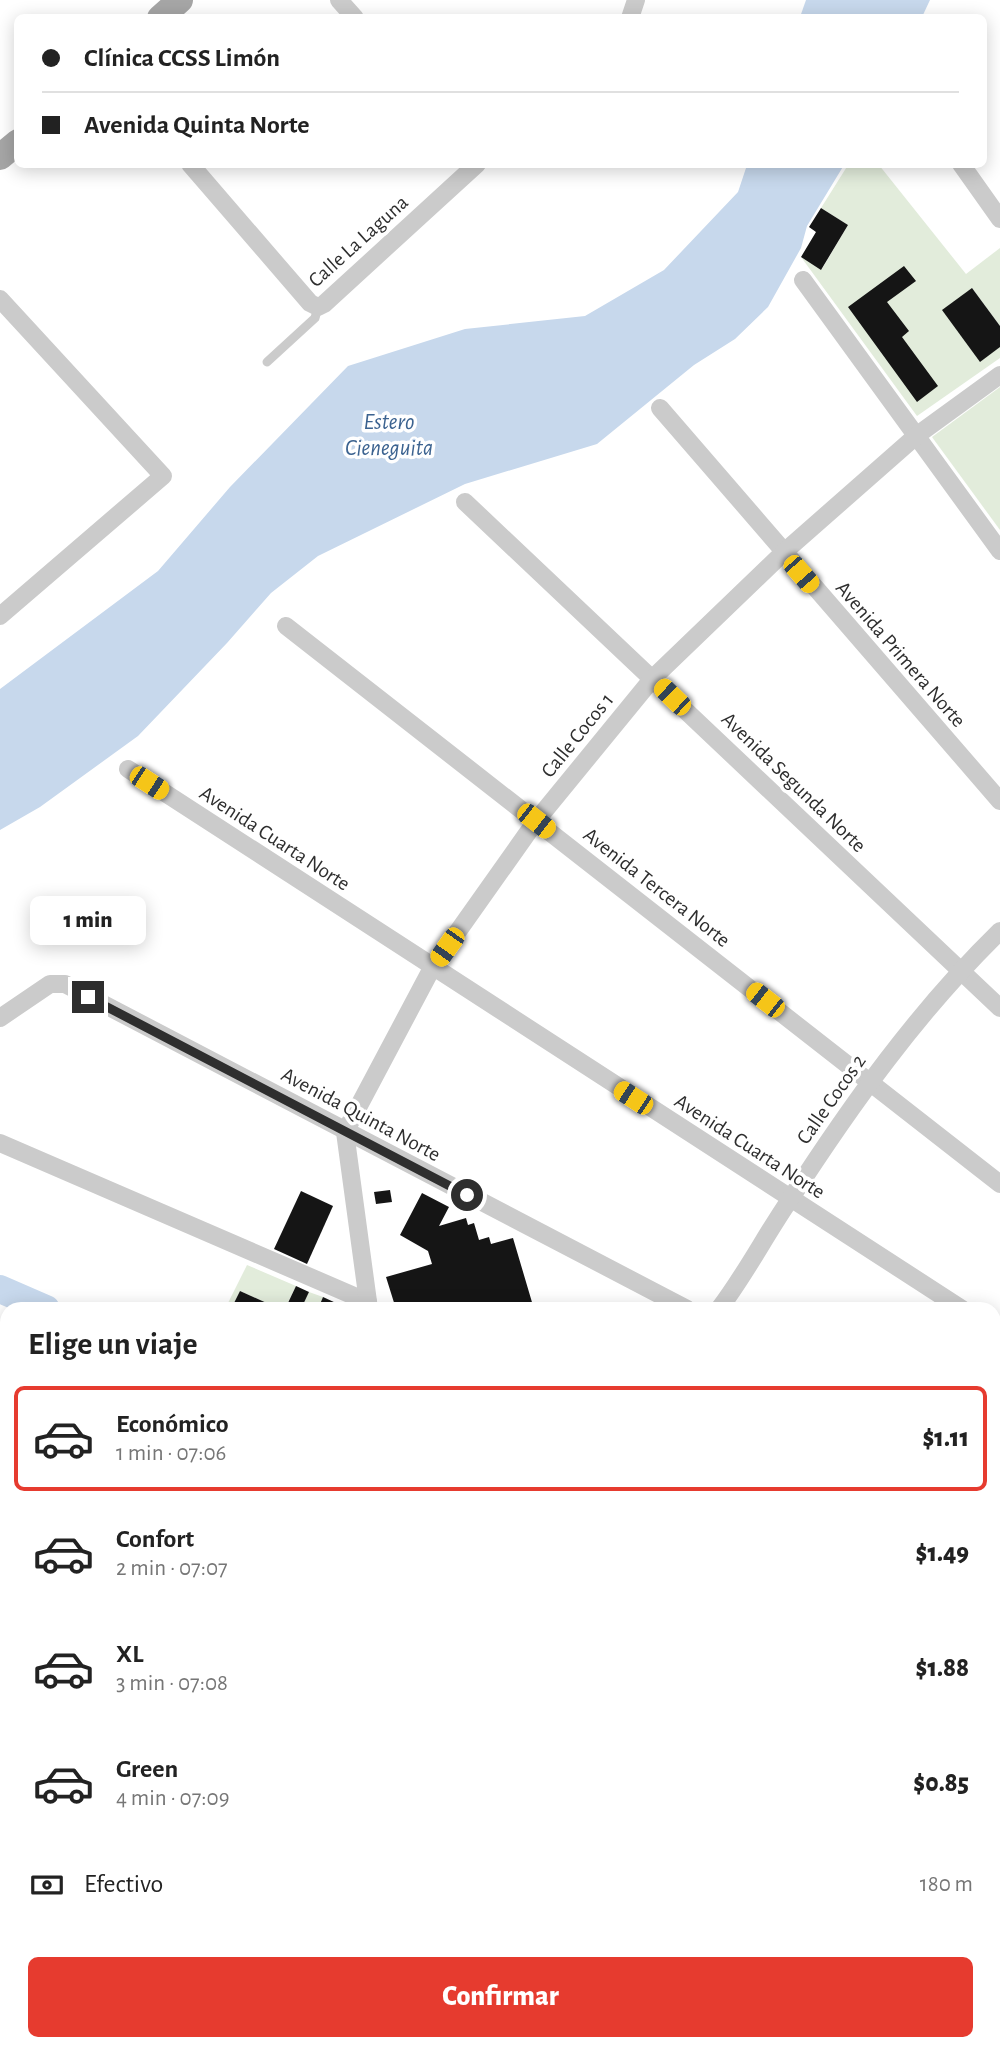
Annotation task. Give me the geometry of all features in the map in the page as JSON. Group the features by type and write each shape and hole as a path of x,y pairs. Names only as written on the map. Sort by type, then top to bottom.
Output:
{"main road":[{"path":"164,14 180,0"},
{"path":"0,157 14,145"}],"street":[{"path":"339,0 351,14"},
{"name":"Calle La Laguna","path":"193,168 310,303 318,307 473,168"},
{"path":"964,168 1000,219"},
{"path":"803,280 1000,551"},
{"path":"0,299 163,476 0,616"},
{"name":"Calle Cocos 1","path":"345,1132 432,968 536,821 653,678 783,553 916,436 1000,375"},
{"name":"Avenida Primera Norte","path":"660,408 1000,801"},
{"name":"Avenida Segunda Norte","path":"465,502 1000,1008"},
{"name":"Avenida Tercera Norte","path":"286,626 1000,1184"},
{"name":"Avenida Cuarta Norte","path":"128,769 951,1302"},
{"name":"Calle Cocos 2","path":"723,1302 869,1081 960,971 1000,932"},
{"name":"Avenida Quinta Norte","path":"0,1018 50,984 65,984 673,1302"},
{"path":"345,1132 368,1302"},
{"path":"0,1143 360,1302"}],"lane":[{"path":"267,362 315,318 318,307"}],"green space":[{"path":"846,168 881,168 966,274 1000,248 1000,326 972,288 1000,347 1000,358 917,416 801,257 822,269 848,225 821,208"},
{"path":"1000,387 1000,530 932,437"},
{"path":"247,1265 296,1286 288,1302 264,1302 240,1291 234,1302 228,1302"},
{"path":"309,1292 323,1297 321,1302 304,1302"}],"water":[{"path":"806,0 930,0 923,14 801,14"},
{"name":"Estero Cieneguita","path":"746,168 842,168 807,226 801,248 768,307 735,339 694,365 597,444 465,484 318,556 271,593 138,736 40,807 0,830 0,689 158,571 230,487 348,366 465,329 585,316 664,270 738,192"}],"building":[{"path":"821,208 848,225 821,270 801,257 816,232 809,227"},
{"path":"904,266 916,281 887,302 909,331 902,337 938,386 917,402 848,307"},
{"path":"972,288 1000,326 1000,347 980,362 942,310"},
{"path":"390,1190 392,1202 376,1204 374,1192"},
{"path":"301,1191 333,1206 307,1264 274,1249"},
{"path":"422,1193 449,1207 439,1226 466,1218 468,1225 474,1223 479,1240 489,1237 491,1244 513,1238 532,1302 394,1302 386,1277 432,1264 428,1251 400,1235"},
{"path":"296,1286 309,1292 304,1302 288,1302"},
{"path":"240,1291 264,1302 234,1302"},
{"path":"323,1297 334,1302 321,1302"}],"waterway":[{"path":"0,1289 30,1302"}],"route":[{"path":"88,997 467,1195"}]}
